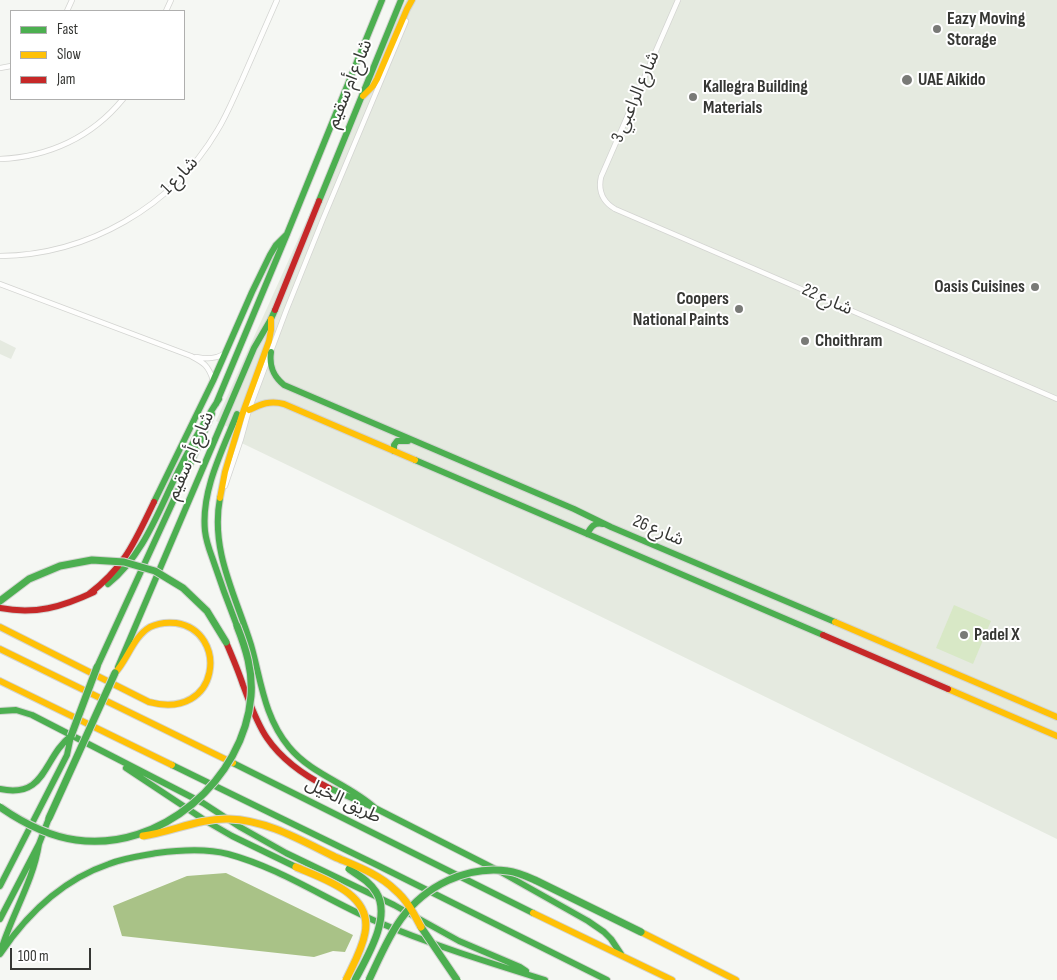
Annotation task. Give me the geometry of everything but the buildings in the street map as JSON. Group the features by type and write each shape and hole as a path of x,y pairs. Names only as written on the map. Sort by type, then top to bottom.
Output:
{"main road":[{"name":"شارع أم سقيم","path":"0,886 67,755 71,736 97,668 219,398 382,0"},
{"name":"شارع أم سقيم","path":"0,919 39,844 115,673 241,378 269,322 401,0"},
{"path":"360,100 377,79 407,9 413,0"},
{"path":"89,594 100,587 111,576 131,549 226,354 270,255 276,245 287,234"},
{"path":"269,322 272,330 269,341 238,426 220,496 217,516 219,548 252,649 263,698 271,720 283,739 300,757 321,773 364,797 375,808"},
{"path":"131,837 152,830 185,812 196,803 219,779 235,753 242,737 251,688 249,660 218,576 205,534 205,509 217,467 266,341 269,322"},
{"name":"شارع 26","path":"271,352 271,368 276,378 284,385 1057,717"},
{"path":"0,608 24,612 63,606 103,588 116,579 133,559 203,423 219,398"},
{"name":"شارع 26","path":"249,410 266,402 281,403 1057,736"},
{"path":"394,451 397,441 413,441"},
{"path":"587,534 591,526 595,524 600,523 611,527"},
{"path":"0,601 17,586 44,571 59,565 95,559 124,561 140,565 170,578 197,599 218,627 226,642 257,720 272,745 296,769 335,791 375,808 501,872 588,921 604,932 622,956"},
{"path":"0,627 149,702 162,706 174,706 186,702 200,692 206,684 210,673 210,657 204,642 194,631 180,624 160,623 140,635 124,663 115,673"},
{"name":"طريق الخيل","path":"0,649 672,980"},
{"path":"0,681 379,866 606,980"},
{"path":"0,711 25,712 102,750 203,803 286,853 394,905 459,941 520,966 529,975"},
{"path":"0,789 22,790 37,782 46,772 62,743 71,736"},
{"path":"102,750 112,759 219,828 245,843 344,889 356,900 364,912 366,928 359,953 346,980"},
{"path":"0,807 32,828 46,834 84,841 105,842 154,835 210,820 229,819 270,827 376,876 391,886 404,898 422,929 457,980"},
{"path":"0,953 16,909 36,864 39,844"},
{"path":"320,850 367,880 375,890 381,905 382,916 379,930 355,980"},
{"path":"0,953 23,922 39,906 76,878 97,868 130,857 164,852 204,851 227,854 258,864 283,874 372,919 451,951 545,980"},
{"path":"369,980 395,927 409,909 430,890 444,882 461,876 492,870 508,871 537,881 736,980"}],"street":[{"name":"شارع 1","path":"0,256 43,252 93,238 134,217 175,184 203,152 223,121 277,0"},
{"path":"220,496 230,474 249,410 271,352 323,219 413,0"},
{"name":"شارع الراعبي 3","path":"601,194 601,177 678,0"},
{"path":"0,159 38,154 65,145 98,124 122,100"},
{"name":"شارع 22","path":"601,194 605,201 615,209 1057,399"},
{"path":"0,284 191,356 206,365 213,381"},
{"path":"191,356 209,359 226,354"}],"shaded area":[{"path":"406,0 1057,0 1057,839 227,436 230,428 216,421"},
{"path":"0,340 16,348 11,359 0,354"},
{"name":"Padel X","path":"954,605 991,621 973,664 936,648"},
{"path":"226,873 353,935 345,952 333,951 314,957 122,936 113,906 187,876"}],"traffic: fast":[{"path":"216,404 382,0"},
{"path":"319,201 401,0"},
{"path":"154,502 213,381 270,255 276,245 287,234"},
{"path":"118,667 254,348 275,310"},
{"path":"271,352 273,370 277,378 284,385 835,622"},
{"path":"108,584 129,562 146,538 188,451 219,399"},
{"path":"97,667 212,414"},
{"path":"237,414 209,486 205,516 205,531 208,544 237,626"},
{"path":"394,451 394,445 397,441 408,441"},
{"path":"415,460 823,635"},
{"path":"220,498 218,518 221,555 251,645 264,698 274,723 289,747 298,757 319,772 354,792 375,808"},
{"path":"587,534 593,526 603,524"},
{"path":"0,601 29,579 60,566 92,560 124,562 155,571 183,588 207,611 226,642"},
{"path":"0,807 46,832 76,840 107,841 138,834 166,822 192,804 215,782 233,756 245,727 251,696 251,678 246,652 237,626"},
{"path":"71,736 97,667"},
{"path":"49,818 115,673"},
{"path":"0,711 16,710 32,715 203,803 286,853 394,905 459,941 526,971"},
{"path":"0,886 67,755 71,736"},
{"path":"0,789 15,790 27,788 36,782 62,745 71,736"},
{"path":"233,763 533,913"},
{"path":"172,765 607,980"},
{"path":"126,768 206,821 232,836 296,867"},
{"path":"329,788 375,808 501,872 588,921 604,932 621,954"},
{"path":"0,919 39,844 49,818"},
{"path":"1,950 32,872 39,844"},
{"path":"0,954 34,912 76,879 115,862 139,856 175,851 201,850 228,854 266,867 355,912 394,929 545,980"},
{"path":"349,869 364,879 376,892 380,902 381,913 376,937 355,980"},
{"path":"369,980 392,933 411,907 422,897 448,880 477,871 515,872 641,932"},
{"path":"421,927 457,980"}],"traffic: slow":[{"path":"363,96 377,79 412,0"},
{"path":"220,498 225,472 242,415 269,341 271,319"},
{"path":"249,410 266,403 284,404 415,460"},
{"path":"835,622 1057,717"},
{"path":"0,627 149,702 173,704 191,699 203,687 209,673 210,657 204,641 193,629 176,623 163,623 150,627 139,636 115,673"},
{"path":"0,649 233,763"},
{"path":"0,681 172,765"},
{"path":"948,689 1057,736"},
{"path":"143,836 218,819 243,820 271,827 382,879 403,898 421,927"},
{"path":"296,867 344,890 362,908 365,919 364,939 346,980"},
{"path":"533,913 672,980"},
{"path":"641,932 736,980"}],"traffic: jam":[{"path":"275,310 319,201"},
{"path":"89,594 112,574 128,553 154,502"},
{"path":"0,608 25,611 37,610 59,606 94,592"},
{"path":"823,635 948,689"},
{"path":"226,642 254,712 267,738 295,767 329,788"}],"place":[{"name":"Eazy Moving Storage","path":"937,29"},
{"name":"UAE Aikido","path":"907,80"},
{"name":"Kallegra Building Materials","path":"693,97"},
{"name":"Oasis Cuisines","path":"1035,287"},
{"name":"Coopers National Paints","path":"739,309"},
{"name":"Choithram","path":"805,341"},
{"name":"Padel X","path":"964,635"}]}
